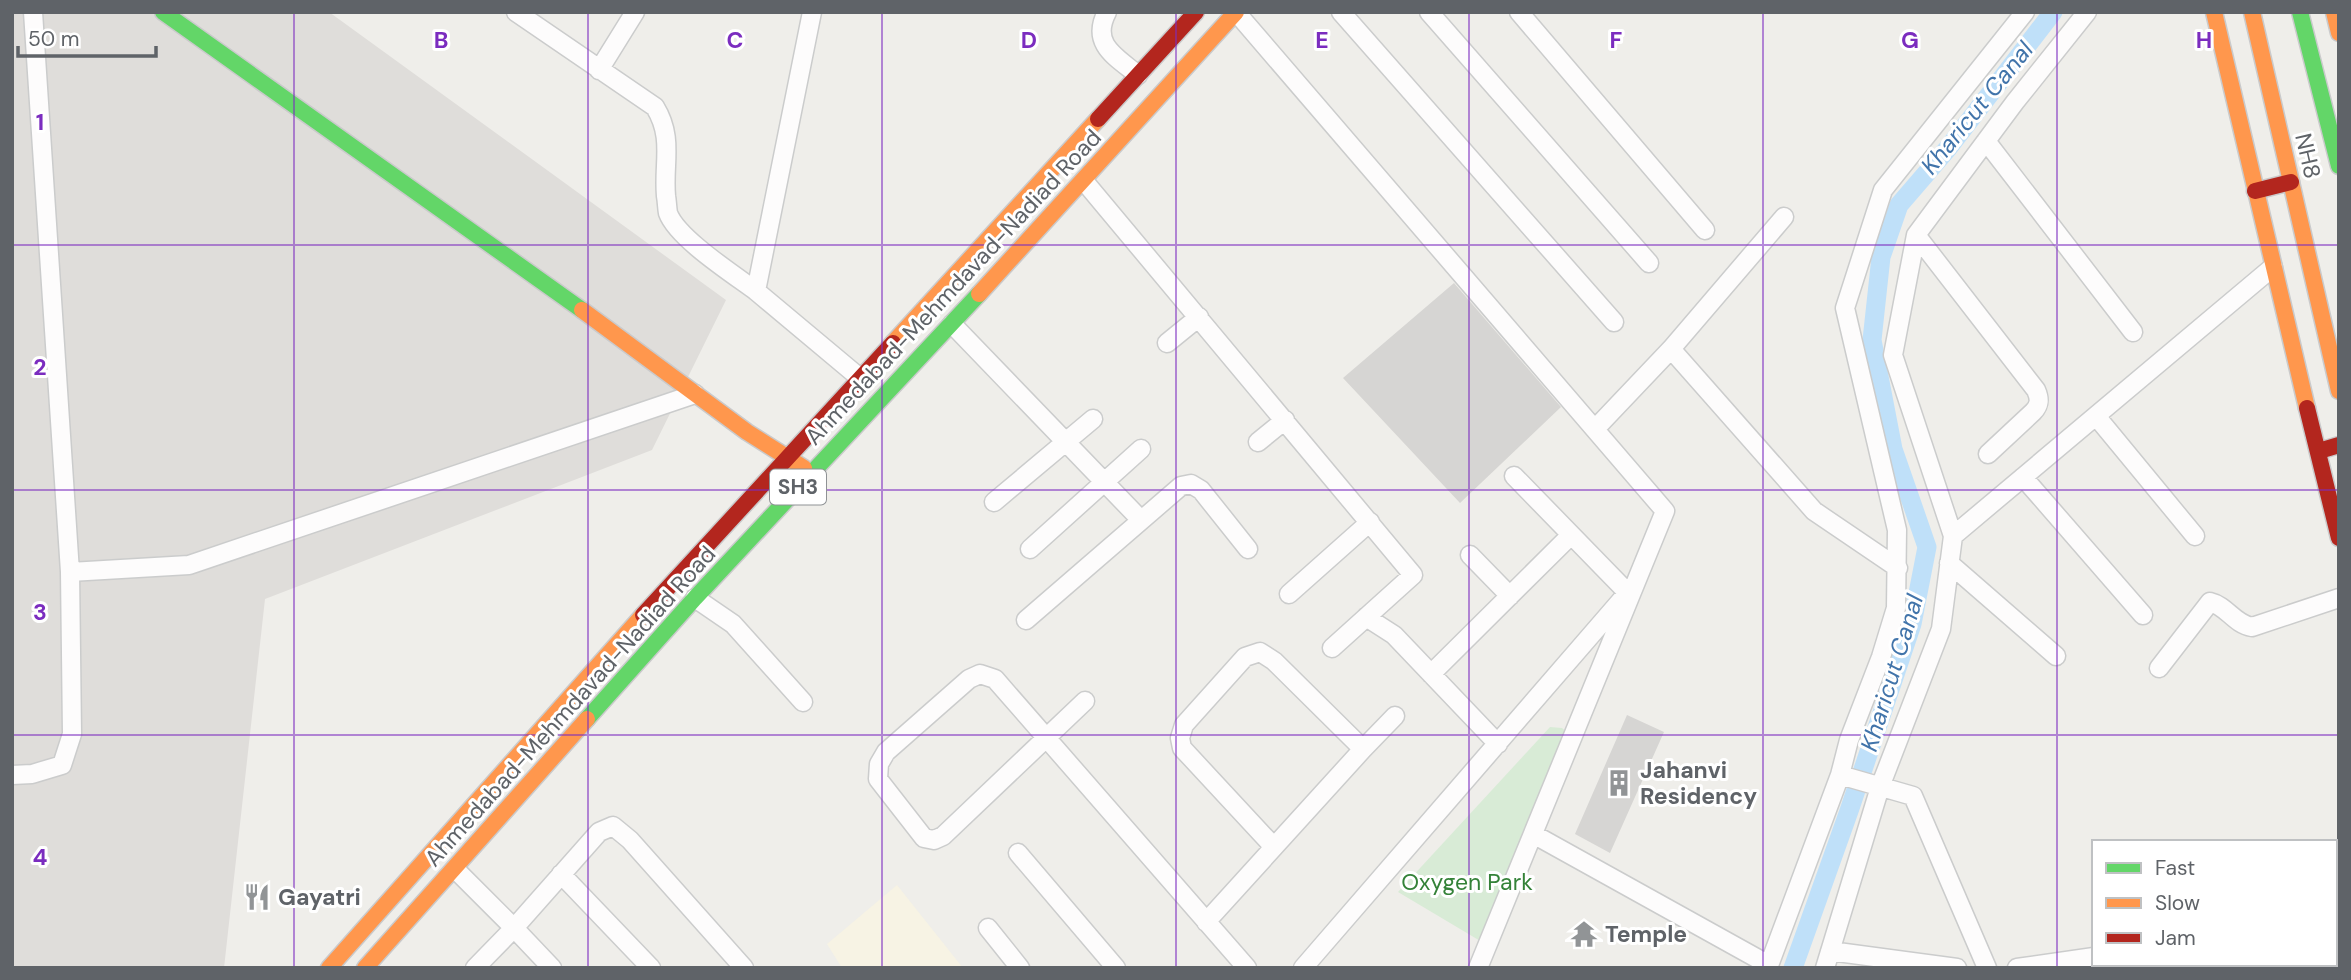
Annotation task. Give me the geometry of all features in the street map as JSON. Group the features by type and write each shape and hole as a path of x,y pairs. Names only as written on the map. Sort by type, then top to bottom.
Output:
{"main road":[{"path":"163,12 525,268 747,432 811,473"},
{"path":"329,968 581,683 1196,12"},
{"name":"Ahmedabad-Mehmdavad-Nadiad Road","path":"365,968 695,598 952,324 1236,12"},
{"path":"2214,12 2339,538"},
{"name":"NH8","path":"2252,12 2339,391"},
{"name":"NH8","path":"2300,12 2336,140 2339,166"},
{"path":"2334,12 2339,33"},
{"path":"2255,191 2291,183"},
{"path":"2319,451 2339,445"}],"street":[{"path":"12,775 32,774 62,765 72,734 70,572 33,12"},
{"path":"516,12 655,107 664,123 667,139 665,183 668,212 680,233 756,291 860,378"},
{"path":"599,70 635,12"},
{"path":"756,291 812,12"},
{"path":"1107,12 1100,29 1106,48 1138,75"},
{"path":"1236,12 1665,510 1478,968"},
{"path":"1341,12 1614,322"},
{"path":"1429,12 1649,263"},
{"path":"1519,12 1705,230"},
{"path":"1533,834 1769,966 1840,775 1849,740 1881,657 1896,608 1897,530 1845,308 1882,190 2025,12"},
{"path":"1949,967 1827,959 1880,788 1941,629 1953,536 1893,355 1916,235 2087,12"},
{"path":"1986,141 2133,332"},
{"path":"1084,181 1413,575 1332,648"},
{"path":"1595,429 1671,349 1784,217"},
{"path":"1916,235 2036,390 2039,398 2038,407 1987,454"},
{"path":"1953,536 2273,267"},
{"path":"1167,343 1199,317"},
{"path":"952,324 1140,519"},
{"path":"1671,349 1814,511 1898,568"},
{"path":"70,572 189,565 695,394"},
{"path":"2096,416 2195,536"},
{"path":"994,502 1093,419"},
{"path":"1258,442 1285,420"},
{"path":"1030,549 1141,449"},
{"path":"1514,476 1571,535 1631,590"},
{"path":"2023,477 2143,615"},
{"path":"1026,620 1181,486 1191,484 1201,491 1248,550"},
{"path":"1289,594 1370,522"},
{"path":"1431,674 1571,535"},
{"path":"1470,555 1510,596"},
{"path":"1949,562 2056,656"},
{"path":"1303,968 1631,590"},
{"path":"695,598 733,624 803,702"},
{"path":"2159,668 2210,602 2219,604 2242,625 2252,626 2339,598"},
{"path":"1366,617 1394,635 1498,744"},
{"path":"1275,847 1182,748 1180,738 1184,725 1245,657 1260,652 1275,661 1363,749"},
{"path":"1085,701 1045,736 943,836 934,840 924,838 878,779 878,764 886,752 969,679 980,674 995,679 1045,736 1206,922 1247,968"},
{"path":"1206,922 1395,716"},
{"path":"1840,775 1913,796 1987,968"},
{"path":"475,968 599,832 613,826 630,840 744,968"},
{"path":"1018,853 1116,968"},
{"path":"455,869 552,968"},
{"path":"561,874 651,968"},
{"path":"988,928 1020,968"},
{"path":"2017,968 2092,957"}],"shaded area":[{"path":"12,12 329,12 726,300 652,450 265,599 224,968 12,968"},
{"path":"897,885 963,968 842,968 827,944"}],"green space":[{"name":"Oxygen Park","path":"1550,727 1562,728 1572,737 1487,945 1398,892"}],"building":[{"path":"1454,283 1561,407 1460,503 1343,378"},
{"name":"Jahanvi Residency","path":"1627,715 1664,732 1610,853 1575,834"}],"waterway":[{"name":"Kharicut Canal","path":"1793,968 1912,624 1927,547 1893,449 1872,340 1881,257 1899,205 1949,147 2053,12"}],"traffic: fast":[{"path":"163,12 582,310"},
{"path":"2300,12 2339,166"},
{"path":"587,719 695,598 979,294"}],"traffic: slow":[{"path":"979,294 1236,12"},
{"path":"2214,12 2307,408"},
{"path":"2252,12 2339,391"},
{"path":"2334,12 2339,33"},
{"path":"893,343 1098,119"},
{"path":"582,310 747,432 804,468"},
{"path":"329,968 643,615"},
{"path":"365,968 587,719"}],"traffic: jam":[{"path":"1098,119 1196,12"},
{"path":"2255,191 2291,182"},
{"path":"643,615 893,343"},
{"path":"2307,408 2339,538"},
{"path":"2319,451 2339,445"}],"place":[{"name":"Jahanvi Residency","path":"1619,783"},
{"name":"Gayatri","path":"257,897"},
{"name":"Temple","path":"1584,934"}]}
